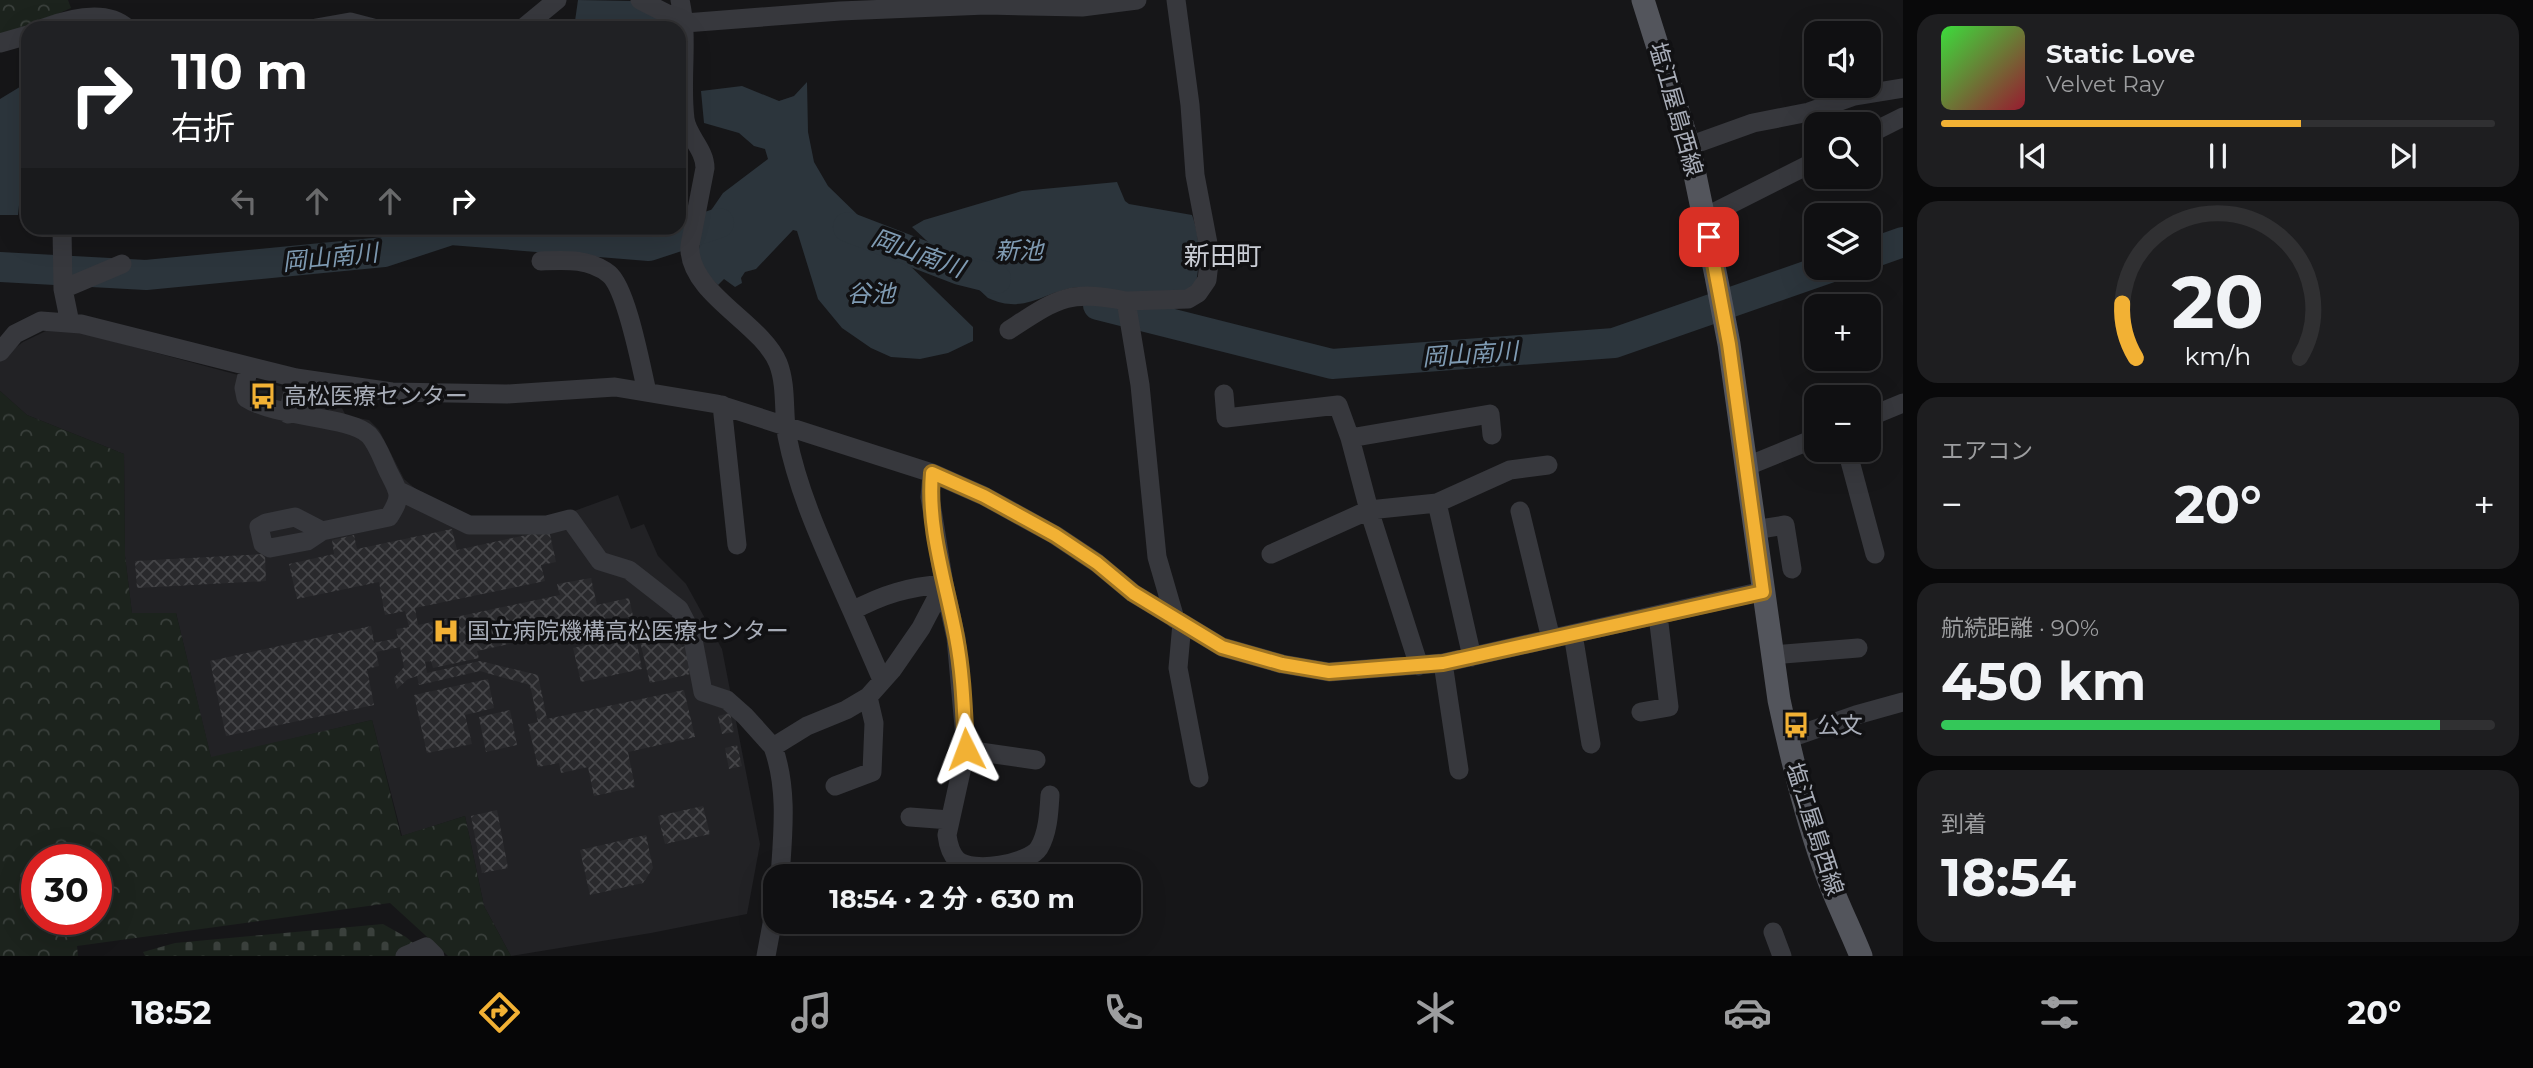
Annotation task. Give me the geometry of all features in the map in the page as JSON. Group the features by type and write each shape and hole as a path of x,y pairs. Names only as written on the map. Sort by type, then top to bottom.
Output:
{"main road":[{"name":"塩江屋島西線","path":"1643,0 1689,146 1705,217 1729,344 1763,592 1787,739 1829,882 1861,956"}],"street":[{"path":"640,0 681,21"},
{"path":"680,0 685,21"},
{"path":"686,23 840,11 1137,0"},
{"path":"1009,330 1052,302 1082,295 1126,300 1188,299 1198,293 1207,281 1210,254 1195,175 1190,105 1176,0"},
{"path":"530,21 547,4"},
{"path":"74,21 96,16 119,21"},
{"path":"0,43 21,37"},
{"path":"1689,146 1753,123 1809,112 1854,96 1903,88"},
{"path":"1881,128 1903,117"},
{"path":"686,132 705,157 690,251 696,270 715,295 764,343 777,362 783,383 787,434 802,489 816,530 882,680"},
{"path":"1705,217 1804,167"},
{"path":"62,235 63,289 70,323"},
{"path":"541,261 573,260 611,275 624,299 647,392"},
{"path":"63,289 122,264"},
{"path":"1126,300 1140,385 1157,557 1179,621 1178,668 1199,778"},
{"path":"0,352 15,334 41,321 70,323 296,378 392,392 507,394 615,387 722,405 932,473 984,496 1055,535 1097,563 1133,593 1222,647 1294,666 1329,672 1443,663 1763,592"},
{"path":"249,367 244,388 246,398 259,406 288,414 361,429 369,435 399,491 398,502 389,516 322,531"},
{"path":"288,414 296,378"},
{"path":"1224,394 1226,418 1338,405 1419,666"},
{"path":"1881,412 1903,403"},
{"path":"722,405 737,545"},
{"path":"1350,438 1490,414 1492,435"},
{"path":"1745,467 1804,443"},
{"path":"1850,462 1875,554"},
{"path":"1271,554 1369,510 1437,503 1510,470 1548,465"},
{"path":"932,473 930,497 956,638 964,708 965,750 947,835 949,846 957,860 970,866 989,867 1031,857 1039,848 1047,824 1051,795"},
{"path":"399,491 469,525 547,525 570,519 600,561 629,570 679,609 692,634 703,692 727,700 773,747 780,767 784,818 781,864"},
{"path":"1437,503 1472,657"},
{"path":"1520,511 1551,639"},
{"path":"1754,530 1785,525 1792,569"},
{"path":"852,611 883,595 924,585 944,584"},
{"path":"773,747 807,726 846,710 867,697 892,670 921,628 944,584"},
{"path":"1641,712 1669,707 1658,615"},
{"path":"1573,634 1591,744"},
{"path":"1773,655 1858,648"},
{"path":"1443,663 1459,770"},
{"path":"835,786 872,772 874,723 867,697"},
{"path":"1787,739 1903,702"},
{"path":"965,750 1036,760"},
{"path":"910,817 950,820"},
{"path":"1773,932 1782,956"},
{"path":"766,956 770,934"},
{"path":"405,956 426,947 435,956"}],"shaded area":[{"name":"国立病院機構高松医療センター","path":"50,329 75,331 339,402 346,416 369,420 379,430 404,479 411,485 426,497 481,520 555,518 618,495 631,529 644,524 658,556 686,584 722,649 760,844 747,914 511,956 484,906 465,816 402,836 372,720 211,758 176,613 132,614 125,556 124,454 27,415 0,391 0,359 23,342"}],"green space":[{"path":"0,0 68,0 71,8 41,21 21,21 21,30 0,39"},
{"path":"0,391 27,415 124,454 125,556 132,613 176,613 211,757 372,720 401,836 465,816 484,906 511,956 448,956 390,903 77,946 78,956 0,956"},
{"path":"383,924 406,937 428,956 145,956 143,952 175,943"}],"water":[{"path":"578,0 633,1 665,21 575,21"},
{"name":"谷池","path":"807,82 808,132 814,162 828,186 973,327 973,341 948,353 920,359 891,357 871,348 842,328 818,299 797,231 793,230 756,269 745,272 741,278 742,283 735,287 724,279 718,285 701,269 697,262 703,222 723,193 768,159 765,149 754,146 739,133 704,123 701,91 742,86 779,101 794,96"},
{"path":"21,86 21,186 18,215 0,215 0,99"},
{"name":"新池","path":"1117,182 1129,204 1192,215 1199,252 1195,289 1133,294 1081,287 1025,303 1002,303 988,298 912,227 924,220 1022,191"}],"building":[{"path":"452,529 457,550 549,530 556,562 541,565 545,581 415,608 418,625 560,595 557,584 591,578 597,605 629,598 633,616 609,621 611,626 569,636 568,631 477,651 479,658 433,668 431,661 425,662 427,673 480,661 538,675 547,719 684,690 695,737 628,752 635,787 594,796 588,767 561,773 559,763 538,767 528,724 538,722 530,685 480,671 419,685 417,676 408,679 397,689 394,678 404,667 400,647 376,652 379,666 367,669 374,705 226,736 210,661 371,626 374,643 398,638 396,629 409,627 405,611 385,615 379,582 297,599 289,564 334,554 332,540 354,535 357,549"},
{"path":"265,554 266,581 137,588 135,561"},
{"path":"676,624 682,647 689,645 695,673 650,683 638,633"},
{"path":"635,634 642,669 581,682 573,648"},
{"path":"488,679 494,708 465,715 472,744 427,753 414,695"},
{"path":"510,710 517,745 486,752 479,717"},
{"path":"730,713 734,732 722,734 718,716"},
{"path":"737,745 742,766 729,769 725,748"},
{"path":"703,806 710,834 665,844 658,816"},
{"path":"497,810 508,868 482,873 471,816"},
{"path":"646,835 653,868 643,883 590,895 580,850"}],"waterway":[{"name":"岡山南川","path":"686,234 719,223"},
{"name":"岡山南川","path":"848,227 960,270 996,279"},
{"name":"岡山南川","path":"0,267 146,275 384,252 436,235"},
{"name":"岡山南川","path":"513,235 649,246 682,235"},
{"name":"岡山南川","path":"1881,250 1903,242"},
{"name":"岡山南川","path":"1098,305 1332,364 1614,343 1804,277"}],"place":[{"name":"高松医療センター","path":"263,396"},
{"name":"国立病院機構高松医療センター","path":"446,631"},
{"name":"公文","path":"1796,725"}],"district":[{"name":"新田町","path":"1223,256"}],"route":[{"path":"966,749 956,638 930,497 932,473 984,496 1055,535 1097,563 1133,593 1222,647 1282,664 1329,672 1443,663 1763,592 1729,344 1709,237"}]}
